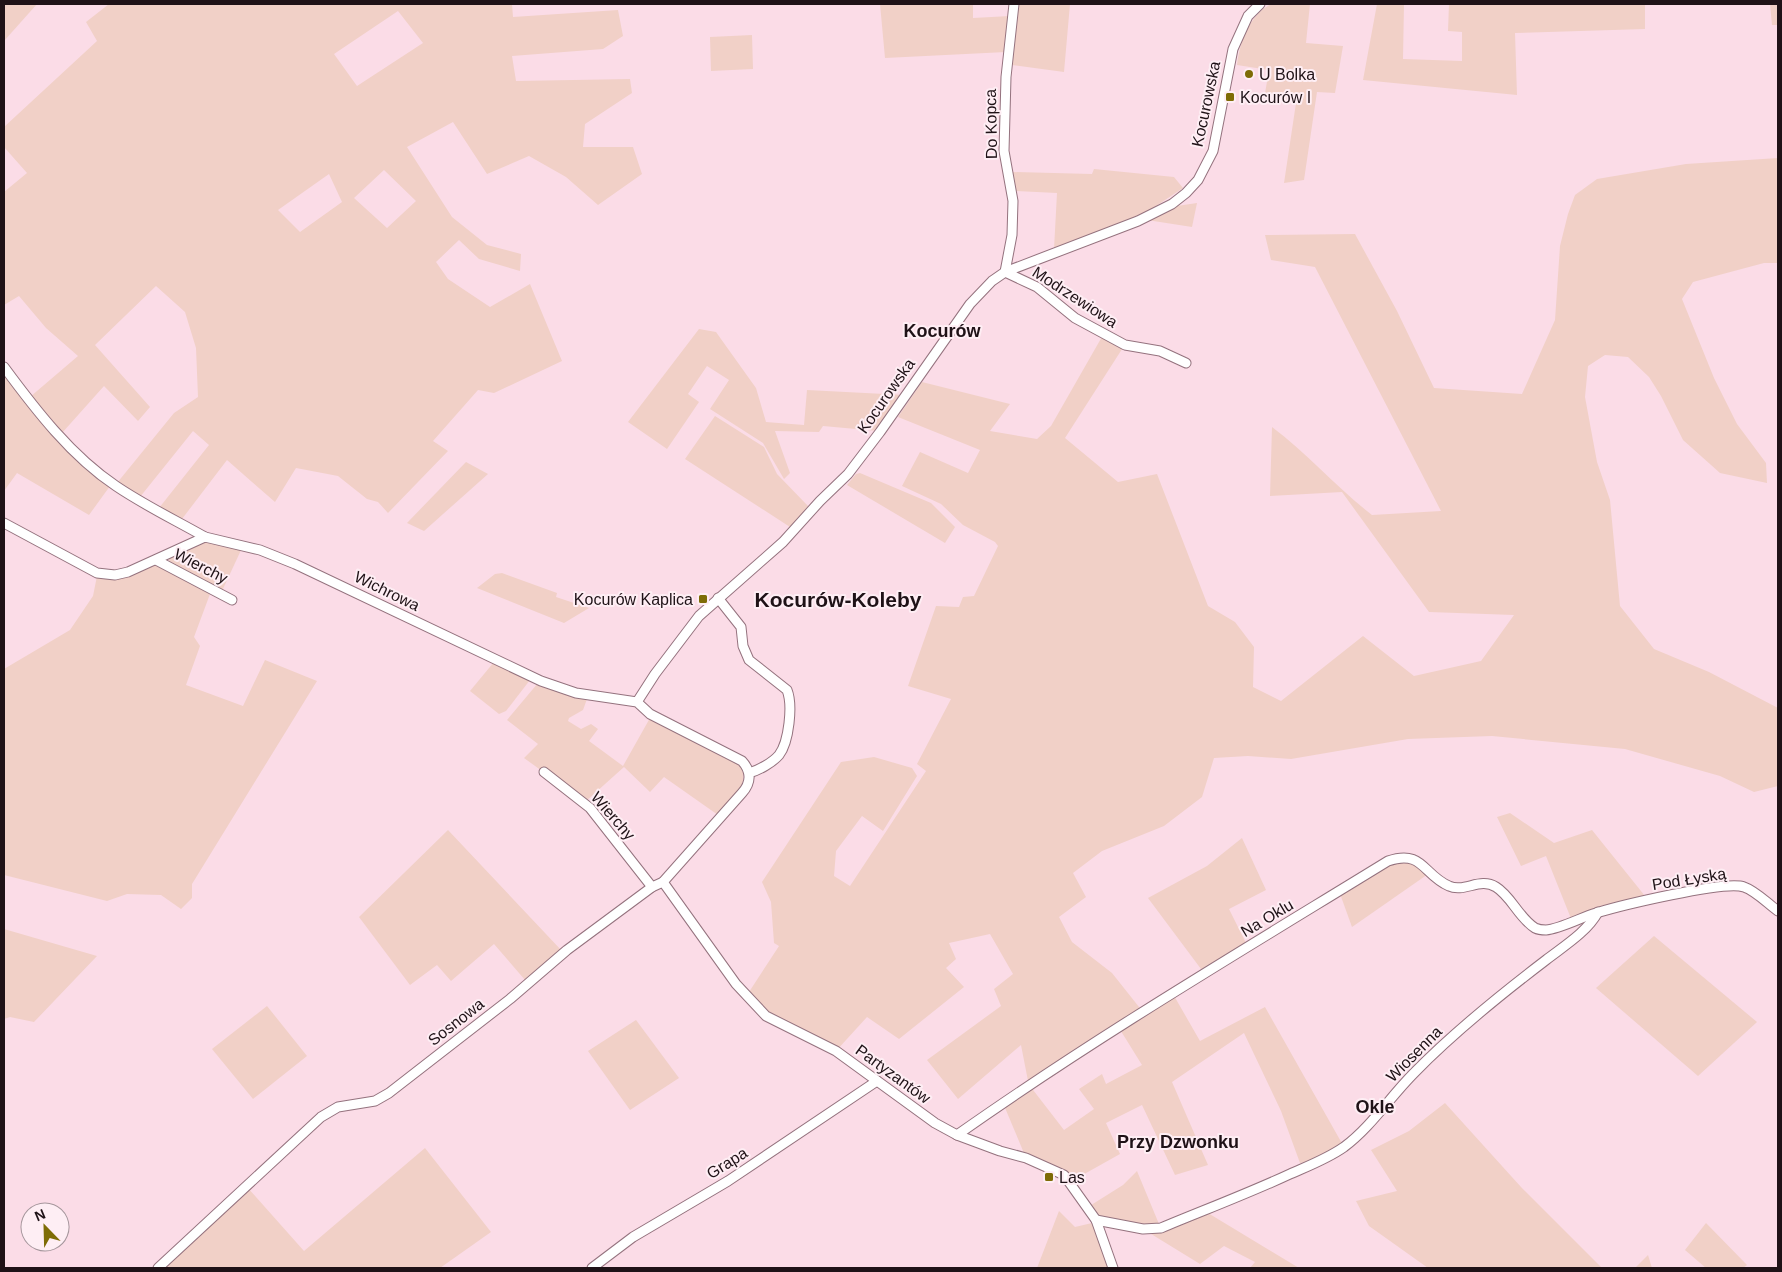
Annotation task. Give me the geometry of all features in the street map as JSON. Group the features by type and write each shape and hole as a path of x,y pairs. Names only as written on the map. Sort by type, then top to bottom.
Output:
{"street":[{"name":"Do Kopca","path":"1005,272 1012,234 1013,200 1004,150 1006,77 1014,4"},
{"name":"Kocurowska","path":"637,702 655,674 699,616 783,542 820,500 848,474 880,432 970,304 1005,272 1138,222 1172,204 1198,180 1213,151 1233,50 1248,16 1260,4"},
{"name":"Modrzewiowa","path":"1005,272 1038,287 1075,318 1125,345 1160,351 1186,363"},
{"name":"Wichrowa","path":"4,366 22,392 64,440 99,474 116,486 205,537 260,550 295,564 541,681 576,693 637,702 650,714 742,761 749,773"},
{"path":"4,523 97,573 115,574 128,572 205,537"},
{"name":"Wierchy","path":"156,560 232,600"},
{"path":"718,598 741,627 743,646 749,660 787,690 792,706 784,747 779,756 768,764 749,773"},
{"name":"Wierchy","path":"544,772 590,808 652,887"},
{"name":"Sosnowa","path":"158,1268 321,1117 338,1107 375,1101 389,1093 510,999 567,950 652,887 663,882 742,793 749,783 749,773"},
{"name":"Na Oklu","path":"957,1135 1050,1072 1196,978 1388,861 1407,856 1418,861 1440,881 1457,889 1488,883 1498,888 1536,929 1546,930 1598,912"},
{"name":"Partyzantów","path":"663,882 731,977 759,1010 769,1018 836,1051 935,1123 957,1135 1035,1162 1064,1175 1096,1220 1113,1268"},
{"name":"Pod Łyską","path":"1598,912 1682,892 1744,886 1778,911"},
{"name":"Wiosenna","path":"1096,1220 1143,1229 1161,1228 1274,1182 1344,1147 1370,1122 1413,1074 1446,1043 1496,999 1593,922 1598,912"},
{"name":"Grapa","path":"592,1268 633,1237 728,1181 877,1081"}],"shaded area":[{"path":"4,4 37,4 4,41"},
{"path":"109,4 512,4 513,17 618,10 623,36 603,49 512,56 516,81 630,79 632,93 585,124 583,147 633,147 642,174 598,205 566,177 529,156 487,174 453,122 407,147 452,217 487,245 521,254 520,271 479,259 459,240 436,262 448,279 490,307 530,284 562,361 494,393 478,390 433,441 448,451 388,513 378,502 367,499 338,476 296,468 275,502 227,460 182,519 159,508 209,445 193,431 140,497 117,483 174,413 198,397 196,348 185,312 156,286 95,345 150,407 138,421 104,386 62,433 30,397 78,356 46,328 19,296 4,305 4,192 27,173 4,147 4,127 97,41 86,22","holes":["398,11 423,43 357,86 334,54","384,170 416,201 387,228 354,198","329,174 342,202 300,232 278,210"]},
{"path":"880,4 973,4 973,18 1010,16 1006,52 885,58"},
{"path":"1017,4 1070,4 1064,72 1012,65"},
{"path":"1271,4 1310,4 1306,43 1343,46 1335,93 1317,92 1304,180 1284,183 1296,103 1264,99 1269,70 1237,65 1240,47 1251,22 1263,9"},
{"path":"1377,4 1404,4 1403,59 1462,61 1462,32 1448,31 1449,4 1645,4 1645,29 1515,33 1517,95 1363,80"},
{"path":"1770,4 1778,4 1778,25 1772,25"},
{"path":"752,35 753,69 711,71 710,37"},
{"path":"1778,158 1778,263 1764,263 1693,282 1682,299 1714,378 1737,424 1766,463 1767,483 1720,473 1683,440 1661,396 1649,377 1628,357 1605,355 1588,366 1585,397 1597,462 1610,500 1620,606 1654,649 1709,672 1778,708 1778,786 1754,792 1720,776 1625,749 1492,736 1408,739 1291,759 1248,756 1214,758 1202,797 1164,826 1102,851 1073,873 1086,897 1059,917 1072,942 1112,973 1143,1012 1173,994 1200,1041 1265,1007 1344,1147 1321,1160 1300,1163 1281,1111 1244,1033 1172,1082 1208,1165 1175,1175 1142,1105 1106,1123 1120,1154 1070,1182 1026,1158 1003,1103 1029,1086 1021,1045 958,1099 927,1060 1001,1006 994,989 1013,974 990,934 949,943 956,959 946,968 964,987 899,1039 867,1017 836,1051 778,1019 749,992 779,946 774,943 771,902 762,882 841,762 874,757 912,768 917,776 883,831 862,816 836,851 834,876 850,886 926,771 917,764 951,699 908,686 936,606 959,607 963,597 974,596 998,546 995,542 963,525 941,504 902,486 920,452 968,473 980,450 898,417 922,382 1010,404 990,431 1037,439 1051,426 1103,335 1124,346 1065,438 1118,482 1157,474 1208,606 1235,622 1254,647 1253,687 1281,701 1363,636 1414,676 1481,661 1514,615 1429,612 1342,492 1270,496 1272,427 1372,515 1441,511 1315,267 1271,260 1265,235 1355,234 1397,311 1434,388 1522,394 1555,320 1560,246 1575,195 1597,179 1686,164","holes":["1119,1028 1142,1065 1106,1084 1102,1074 1079,1089 1094,1109 1064,1130 1030,1086"]},
{"path":"1094,169 1174,177 1183,188 1144,214 1054,249 1057,193 1014,191 1011,172 1092,174"},
{"path":"1197,203 1192,227 1147,220 1177,206"},
{"path":"699,329 716,332 756,388 766,422 804,425 807,390 904,395 878,431 823,426 819,432 775,431 790,473 784,479 763,443 710,409 729,380 707,366 688,394 699,402 667,449 628,422"},
{"path":"4,372 40,419 110,486 89,515 17,473 4,491"},
{"path":"715,416 764,447 777,474 808,506 809,509 790,527 685,459"},
{"path":"466,462 488,474 424,531 407,523"},
{"path":"860,473 931,503 955,527 945,543 847,485 856,474"},
{"path":"207,541 242,548 222,591 169,562 169,557"},
{"path":"156,560 207,589 210,594 194,637 200,646 186,685 243,706 265,660 317,681 192,884 192,898 181,909 161,895 127,894 107,901 4,875 4,669 70,630 93,596 97,576 118,578"},
{"path":"502,573 557,593 556,597 589,608 564,623 477,588 495,574"},
{"path":"494,662 530,680 506,711 499,714 470,691"},
{"path":"538,683 587,699 583,710 569,718 568,721 581,729 591,724 598,729 589,741 623,766 650,718 740,764 743,772 742,786 718,815 664,777 650,792 624,767 585,802 524,758 538,744 507,720"},
{"path":"1510,813 1554,843 1592,830 1649,901 1572,921 1546,856 1521,866 1497,817"},
{"path":"448,830 562,951 525,980 494,944 451,981 437,965 410,985 359,917"},
{"path":"1242,838 1266,890 1229,909 1248,947 1204,973 1148,898 1207,866"},
{"path":"1398,858 1431,872 1352,927 1339,891"},
{"path":"4,929 97,956 34,1022 10,1017 4,1019"},
{"path":"1654,936 1757,1022 1698,1076 1596,988"},
{"path":"267,1006 307,1056 253,1099 212,1049"},
{"path":"636,1020 679,1078 630,1110 588,1051"},
{"path":"1445,1103 1521,1187 1602,1268 1428,1268 1369,1226 1356,1201 1397,1191 1371,1150 1409,1131"},
{"path":"425,1148 491,1232 440,1268 161,1268 247,1187 304,1251"},
{"path":"1137,1171 1159,1224 1203,1210 1299,1268 1250,1268 1255,1262 1224,1246 1200,1264 1143,1229 1096,1220 1088,1207 1123,1185"},
{"path":"1059,1211 1075,1227 1092,1223 1109,1268 1037,1268"},
{"path":"1706,1223 1747,1265 1743,1268 1706,1268 1685,1250"},
{"path":"1648,1255 1652,1268 1635,1268"}],"place":[{"name":"U Bolka","path":"1249,74"},
{"name":"Kocurów I","path":"1230,97"},
{"name":"Kocurów Kaplica","path":"703,599"},
{"name":"Las","path":"1049,1177"}],"district":[{"name":"Kocurów","path":"942,331"},
{"name":"Kocurów-Koleby","path":"838,599"},
{"name":"Okle","path":"1375,1107"},
{"name":"Przy Dzwonku","path":"1178,1142"}]}
